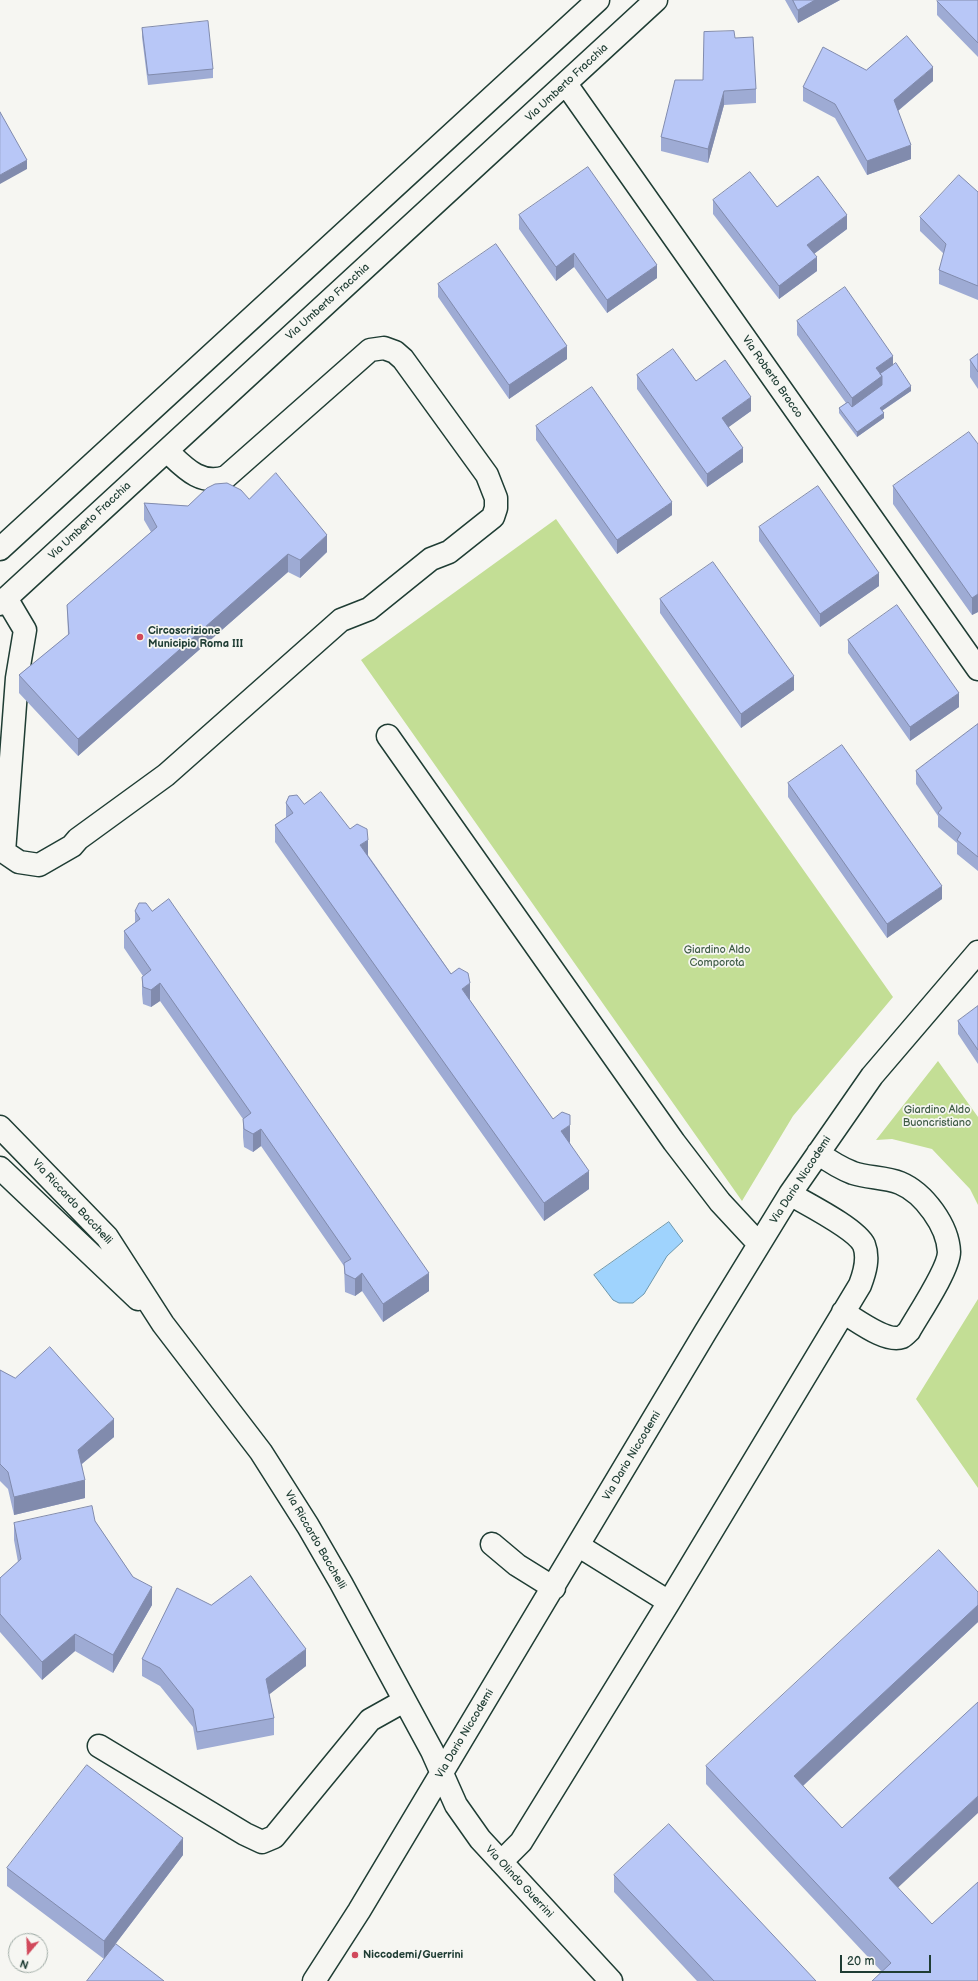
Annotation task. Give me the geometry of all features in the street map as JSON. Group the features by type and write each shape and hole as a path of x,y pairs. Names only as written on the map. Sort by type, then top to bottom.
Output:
{"street":[{"path":"0,549 598,0"},
{"name":"Via Umberto Fracchia","path":"3,601 656,0"},
{"name":"Via Roberto Bracco","path":"566,84 978,669"},
{"path":"3,601 26,630 17,678 4,852 19,862 39,866 72,846 78,839 166,775 341,620 369,609 431,559 450,552 492,517 496,508 493,486 483,469 412,369 395,352 384,348 370,350 226,477 213,480 198,477 188,471 167,451"},
{"path":"388,736 674,1142 720,1202 759,1244"},
{"name":"Via Dario Niccodemi","path":"314,1981 359,1911 790,1194 872,1076 978,952"},
{"name":"Via Riccardo Bacchelli","path":"0,1127 107,1236 164,1324 261,1452 285,1488 341,1583 432,1751 442,1773"},
{"path":"818,1153 836,1165 854,1173 880,1177 901,1183 922,1198 936,1215 944,1232 949,1253 942,1273 913,1325 909,1331 901,1337 890,1338 880,1334 844,1312"},
{"name":"Via Riccardo Bacchelli","path":"0,1168 164,1324"},
{"path":"502,1862 521,1842 670,1602 860,1285 865,1272 867,1259 864,1245 854,1233 790,1194"},
{"path":"492,1544 517,1565 554,1588"},
{"path":"579,1546 670,1602"},
{"path":"99,1746 245,1834 262,1842 274,1837 370,1720 404,1701"},
{"name":"Via Olindo Guerrini","path":"442,1773 456,1806 480,1839 611,1981"}],"green space":[{"name":"Giardino Aldo Comporota","path":"556,519 893,997 793,1116 742,1201 361,660"},
{"name":"Giardino Aldo Buoncristiano","path":"938,1061 978,1117 978,1205 970,1189 932,1149 892,1139 876,1140"},
{"path":"978,1299 978,1488 916,1399"}],"water":[{"path":"669,1222 683,1241 667,1256 644,1294 633,1303 619,1303 613,1300 594,1275"}],"building":[{"path":"793,0 815,0 798,10"},
{"path":"978,0 978,43 937,1"},
{"path":"208,21 213,69 148,75 142,28"},
{"path":"734,31 735,38 753,37 756,89 724,91 708,149 661,137 675,80 703,80 704,32"},
{"path":"907,36 933,67 894,100 911,145 867,161 835,104 803,87 823,47 866,70"},
{"path":"0,112 27,160 0,175"},
{"path":"588,167 657,265 607,300 574,253 556,267 519,215"},
{"path":"750,172 777,207 818,176 847,215 807,245 817,257 779,286 713,200"},
{"path":"959,175 978,192 978,286 939,270 946,244 920,217"},
{"path":"496,244 567,346 509,385 438,284"},
{"path":"845,287 893,356 876,368 882,376 852,398 797,321"},
{"path":"673,349 696,381 725,360 751,397 722,418 743,448 707,474 637,375"},
{"path":"978,354 978,372 970,360"},
{"path":"896,363 911,386 880,408 884,413 857,432 839,408 848,402 852,407 882,385 882,376 880,374"},
{"path":"592,387 672,502 617,540 536,426"},
{"path":"969,432 978,444 978,594 972,598 893,486"},
{"name":"Circoscrizione Municipio Roma III","path":"276,473 327,535 300,560 288,554 78,739 19,675 69,634 67,605 157,527 144,503 188,506 207,488 215,484 227,483 241,490 249,499"},
{"path":"818,486 879,573 820,614 759,527"},
{"path":"713,562 794,676 741,714 660,599"},
{"path":"897,605 959,693 910,727 848,640"},
{"path":"978,724 978,857 957,840 961,833 938,813 942,808 916,771"},
{"path":"842,745 942,886 887,924 788,783"},
{"path":"321,792 350,829 357,824 367,829 368,840 360,845 451,974 459,968 468,973 470,983 462,989 553,1119 562,1112 570,1115 570,1125 561,1131 589,1171 544,1203 275,825 293,813 286,803 289,796 297,795 304,804"},
{"path":"169,899 429,1273 383,1304 362,1273 355,1279 345,1274 344,1263 351,1259 261,1129 253,1134 244,1129 243,1119 251,1113 160,983 151,990 143,987 142,977 151,970 124,931 140,919 135,911 139,903 146,903 152,911"},
{"path":"978,1006 978,1050 958,1021"},
{"path":"50,1347 114,1419 78,1450 85,1480 14,1497 8,1472 0,1464 0,1370 15,1378"},
{"path":"92,1506 95,1521 133,1577 152,1587 113,1655 75,1634 42,1662 0,1614 0,1578 21,1559 14,1523"},
{"path":"939,1550 978,1592 978,1605 794,1776 842,1828 978,1702 978,1796 889,1878 932,1924 978,1882 978,1981 872,1981 891,1963 706,1766"},
{"path":"251,1576 306,1649 266,1679 274,1718 197,1732 193,1709 160,1668 142,1659 177,1588 211,1605"},
{"path":"87,1765 183,1838 104,1941 7,1868"},
{"path":"669,1824 816,1981 714,1981 614,1875"},
{"path":"116,1944 164,1981 87,1981"}],"place":[{"name":"Circoscrizione Municipio Roma III","path":"140,637"},
{"name":"Niccodemi/Guerrini","path":"355,1955"}]}
